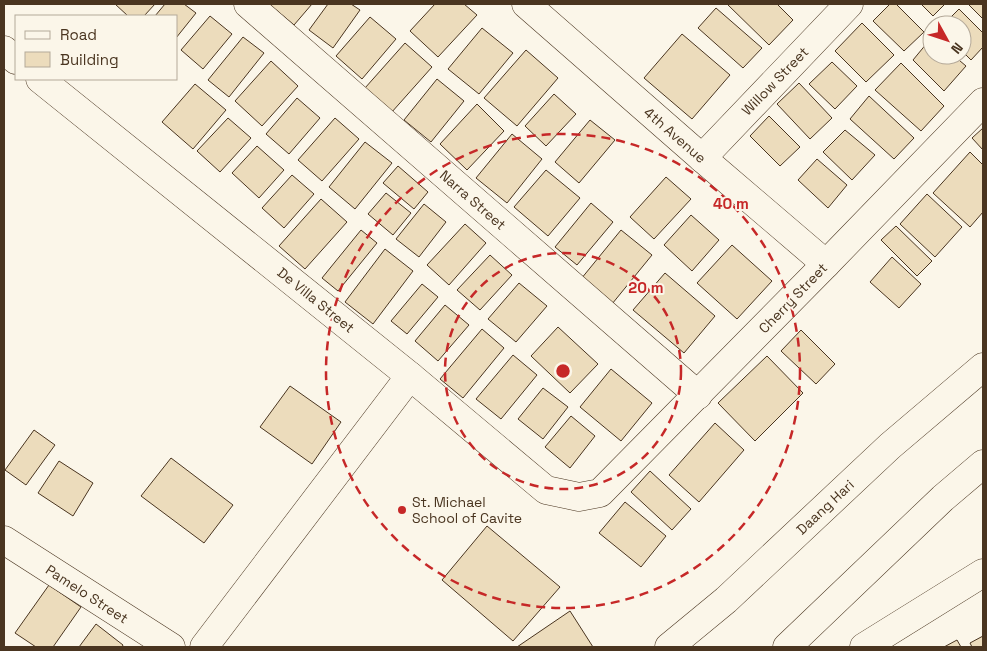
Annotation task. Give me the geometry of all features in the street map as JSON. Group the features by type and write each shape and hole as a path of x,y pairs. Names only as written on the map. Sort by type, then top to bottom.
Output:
{"street":[{"name":"Narra Street","path":"248,4 698,395"},
{"name":"4th Avenue","path":"526,4 826,264"},
{"name":"Willow Street","path":"702,158 849,4"},
{"path":"4,50 15,59"},
{"name":"De Villa Street","path":"41,80 410,376 546,490 579,497 600,493"},
{"name":"Cherry Street","path":"600,493 983,102"},
{"name":"Daang Hari","path":"669,647 726,600 890,446 983,367"},
{"path":"204,647 410,376"},
{"path":"787,647 943,498 983,464"},
{"name":"Pamelo Street","path":"4,540 171,647"},
{"path":"864,647 983,573"}],"building":[{"path":"115,4 155,4 145,15 127,15"},
{"path":"165,4 184,4 196,13 178,36 178,15 156,15"},
{"path":"269,4 312,4 294,25"},
{"path":"328,4 351,4 360,10 333,48 309,30"},
{"path":"435,4 464,4 477,15 438,57 410,31"},
{"path":"727,4 777,4 793,20 769,45"},
{"path":"890,4 896,4 922,30 922,34 904,51 873,21"},
{"path":"921,4 945,4 934,15"},
{"path":"968,4 983,4 983,19"},
{"path":"716,8 762,48 743,68 698,28"},
{"path":"959,9 965,15 953,15"},
{"path":"210,16 232,34 203,69 181,50"},
{"path":"370,17 396,39 362,79 336,56"},
{"path":"972,22 983,33 983,47 972,59"},
{"path":"862,23 894,55 866,82 835,51"},
{"path":"482,28 513,53 479,94 448,69"},
{"path":"682,34 730,75 692,119 644,78"},
{"path":"243,37 264,53 229,97 208,80"},
{"path":"405,43 432,67 391,113 365,88"},
{"path":"922,49 922,65 966,66 944,91 913,60"},
{"path":"526,50 558,78 517,126 484,98"},
{"path":"271,61 298,86 262,126 235,101"},
{"path":"832,62 857,86 835,109 809,84"},
{"path":"901,63 944,106 921,131 875,90"},
{"path":"437,79 464,101 431,142 404,120"},
{"path":"799,83 832,118 810,139 777,104"},
{"path":"195,84 226,110 193,149 162,122"},
{"path":"554,94 576,114 546,146 525,126"},
{"path":"869,96 914,138 894,159 850,119"},
{"path":"297,98 320,118 289,154 266,134"},
{"path":"477,104 504,131 467,170 440,144"},
{"path":"769,116 800,147 780,166 750,136"},
{"path":"228,118 251,138 220,172 197,151"},
{"path":"335,118 359,139 322,181 298,160"},
{"path":"590,120 615,140 579,183 555,162"},
{"path":"983,128 983,150 972,138"},
{"path":"845,130 875,155 852,180 823,152"},
{"path":"512,134 542,159 507,203 476,178"},
{"path":"365,142 392,163 355,209 329,187"},
{"path":"257,146 284,170 259,198 232,173"},
{"path":"970,152 983,165 983,212 970,227 933,193"},
{"path":"817,159 847,185 828,208 798,180"},
{"path":"398,166 428,192 414,209 383,183"},
{"path":"546,170 580,198 548,236 514,207"},
{"path":"292,175 314,194 284,228 262,208"},
{"path":"666,177 691,199 654,239 630,217"},
{"path":"386,193 411,213 393,235 368,214"},
{"path":"927,194 962,227 935,257 900,224"},
{"path":"321,199 347,222 305,269 279,246"},
{"path":"591,203 613,222 577,265 555,247"},
{"path":"424,204 446,222 419,257 396,239"},
{"path":"691,215 719,240 692,271 664,245"},
{"path":"465,224 486,243 449,285 427,265"},
{"path":"896,226 932,261 917,276 881,240"},
{"path":"361,230 377,243 338,291 322,278"},
{"path":"621,230 652,255 612,304 581,279"},
{"path":"732,245 772,281 737,319 697,283"},
{"path":"385,249 413,271 373,324 345,302"},
{"path":"490,255 512,275 480,310 457,290"},
{"path":"892,257 921,284 899,308 870,282"},
{"path":"665,273 715,316 684,353 633,310"},
{"path":"519,283 547,306 516,342 488,319"},
{"path":"422,284 438,297 407,334 391,321"},
{"path":"445,305 469,325 438,361 415,341"},
{"path":"558,327 598,364 570,393 531,356"},
{"path":"482,329 504,348 463,398 440,379"},
{"path":"801,330 835,364 816,384 781,351"},
{"path":"513,355 537,375 501,419 476,399"},
{"path":"767,356 803,393 755,441 718,403"},
{"path":"611,369 652,403 621,441 580,407"},
{"path":"290,386 341,422 312,464 260,427"},
{"path":"543,388 568,407 543,439 518,419"},
{"path":"571,416 595,436 570,468 545,447"},
{"path":"715,423 744,450 699,502 669,475"},
{"path":"34,430 55,445 26,485 5,470"},
{"path":"171,458 233,505 204,543 141,496"},
{"path":"59,461 93,483 73,516 38,493"},
{"path":"650,471 691,509 672,530 631,492"},
{"path":"625,502 666,536 641,567 599,533"},
{"path":"487,526 560,587 513,641 442,580"},
{"path":"49,585 81,607 53,647 36,647 15,633"},
{"path":"570,611 593,647 517,647"},
{"path":"96,624 123,645 122,647 79,647"},
{"path":"983,636 983,647 972,647 970,643"},
{"path":"957,640 961,647 944,647"}],"place":[{"name":"St. Michael School of Cavite","path":"402,510"}]}
